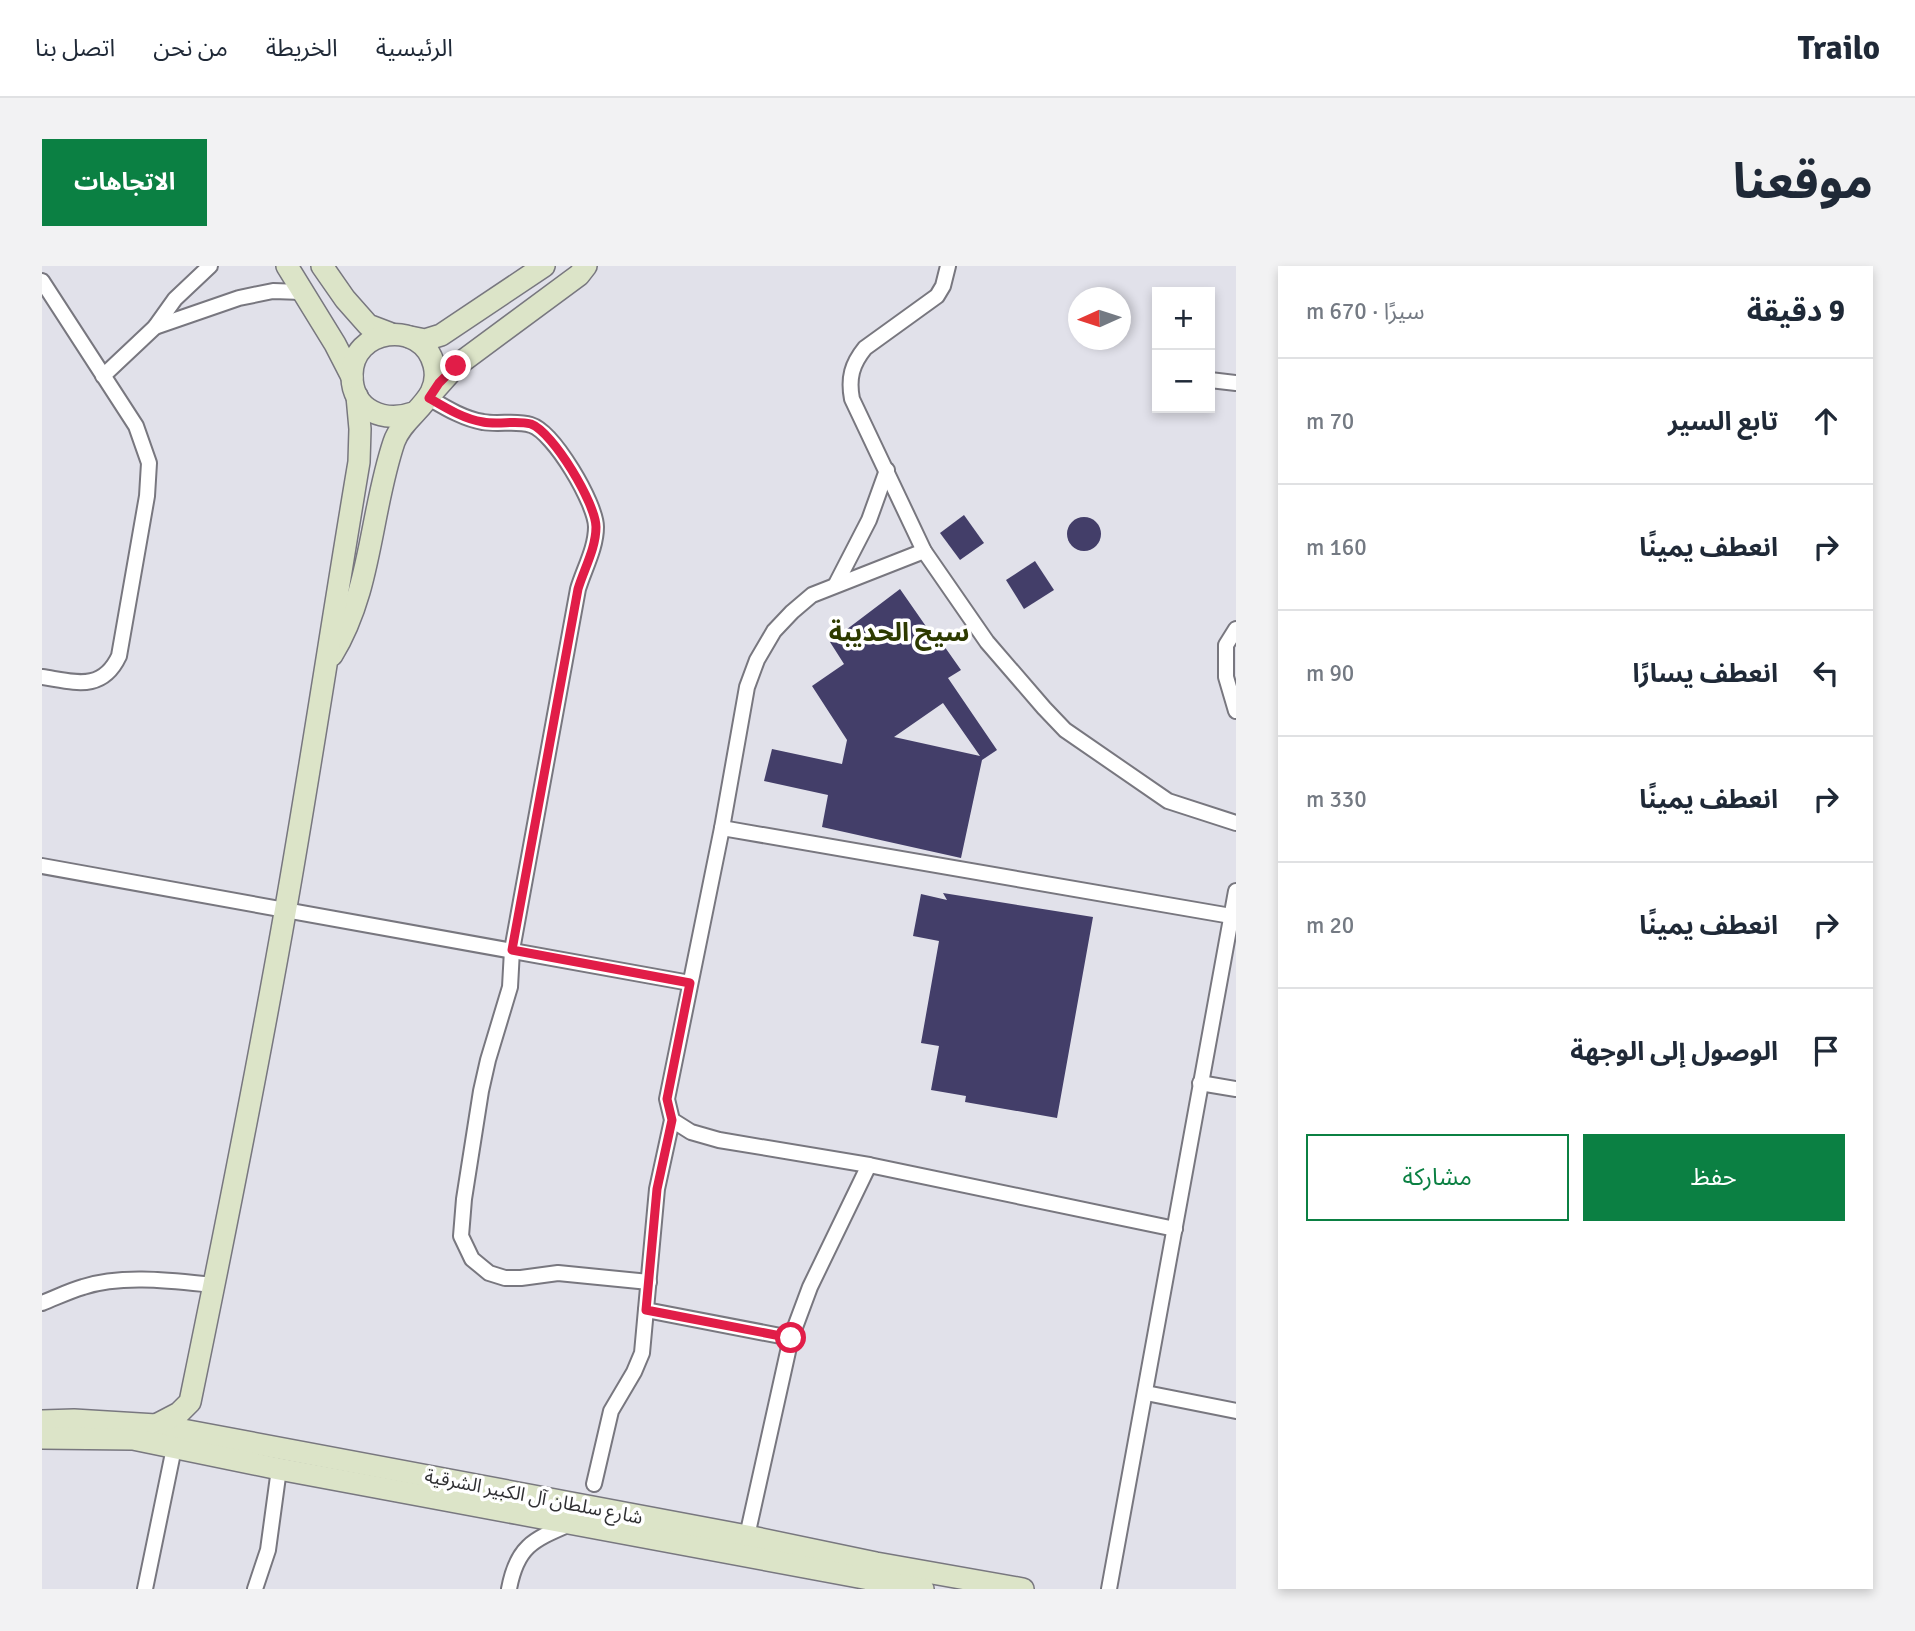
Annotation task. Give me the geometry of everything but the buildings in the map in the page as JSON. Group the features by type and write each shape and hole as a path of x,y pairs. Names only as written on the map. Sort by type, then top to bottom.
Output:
{"street":[{"path":"103,376 155,327 174,299 210,266"},
{"path":"287,266 335,344 365,406 375,414 388,418 413,413"},
{"path":"322,266 345,299 368,325 389,333 425,340 441,334 544,266"},
{"path":"327,663 347,632 365,575 387,466 396,438 413,413 456,366 579,275 586,266"},
{"path":"948,266 943,286 937,296 865,348 856,359 851,372 852,399 925,551 994,652 1065,730 1168,801 1236,823"},
{"path":"42,281 136,426 149,463 147,496 119,656 112,670 100,678 79,683 42,677"},
{"path":"155,327 239,298 273,291 302,292"},
{"path":"156,1425 179,1413 190,1402 286,910 359,462 353,365 366,344 389,333"},
{"path":"410,337 430,354 435,367 435,380 430,396"},
{"path":"1215,381 1236,383"},
{"path":"430,396 472,420 498,424 529,423 537,427 557,449 586,493 596,523 594,542 578,589 512,950 508,997 481,1091 461,1236 472,1259 489,1273 505,1278 558,1273 649,1282"},
{"path":"836,584 869,520 887,470"},
{"path":"594,1484 611,1411 634,1373 642,1353 657,1189 672,1120 667,1099 722,828 747,687 757,660 774,631 812,595 925,551"},
{"path":"1236,629 1226,645 1226,677 1236,711"},
{"path":"722,828 1231,916"},
{"path":"42,866 690,983"},
{"path":"1109,1589 1236,891"},
{"path":"1200,1083 1236,1090"},
{"path":"672,1120 691,1132 719,1140 869,1165 1175,1229"},
{"path":"747,1536 791,1338 810,1287 869,1165"},
{"path":"42,1303 84,1286 102,1282 157,1280 214,1285"},
{"path":"646,1310 791,1338"},
{"path":"1146,1393 1236,1410"},
{"path":"190,1402 212,1435"},
{"name":"شارع سلطان آل الكبير الشرقية","path":"42,1421 74,1420 156,1425 1023,1589"},
{"name":"شارع سلطان آل الكبير الشرقية","path":"42,1438 133,1439 873,1584 923,1589"},
{"path":"145,1589 174,1447"},
{"path":"255,1589 268,1549 279,1469"},
{"path":"509,1589 513,1568 523,1550 539,1537 572,1523"}],"district":[{"name":"سيح الحديبة","path":"899,632"}],"route":[{"path":"456,366 429,398 472,420 498,424 529,423 537,427 547,435 586,493 596,523 594,542 578,589 512,950 690,983 667,1099 672,1120 657,1189 646,1310 791,1338"}]}
